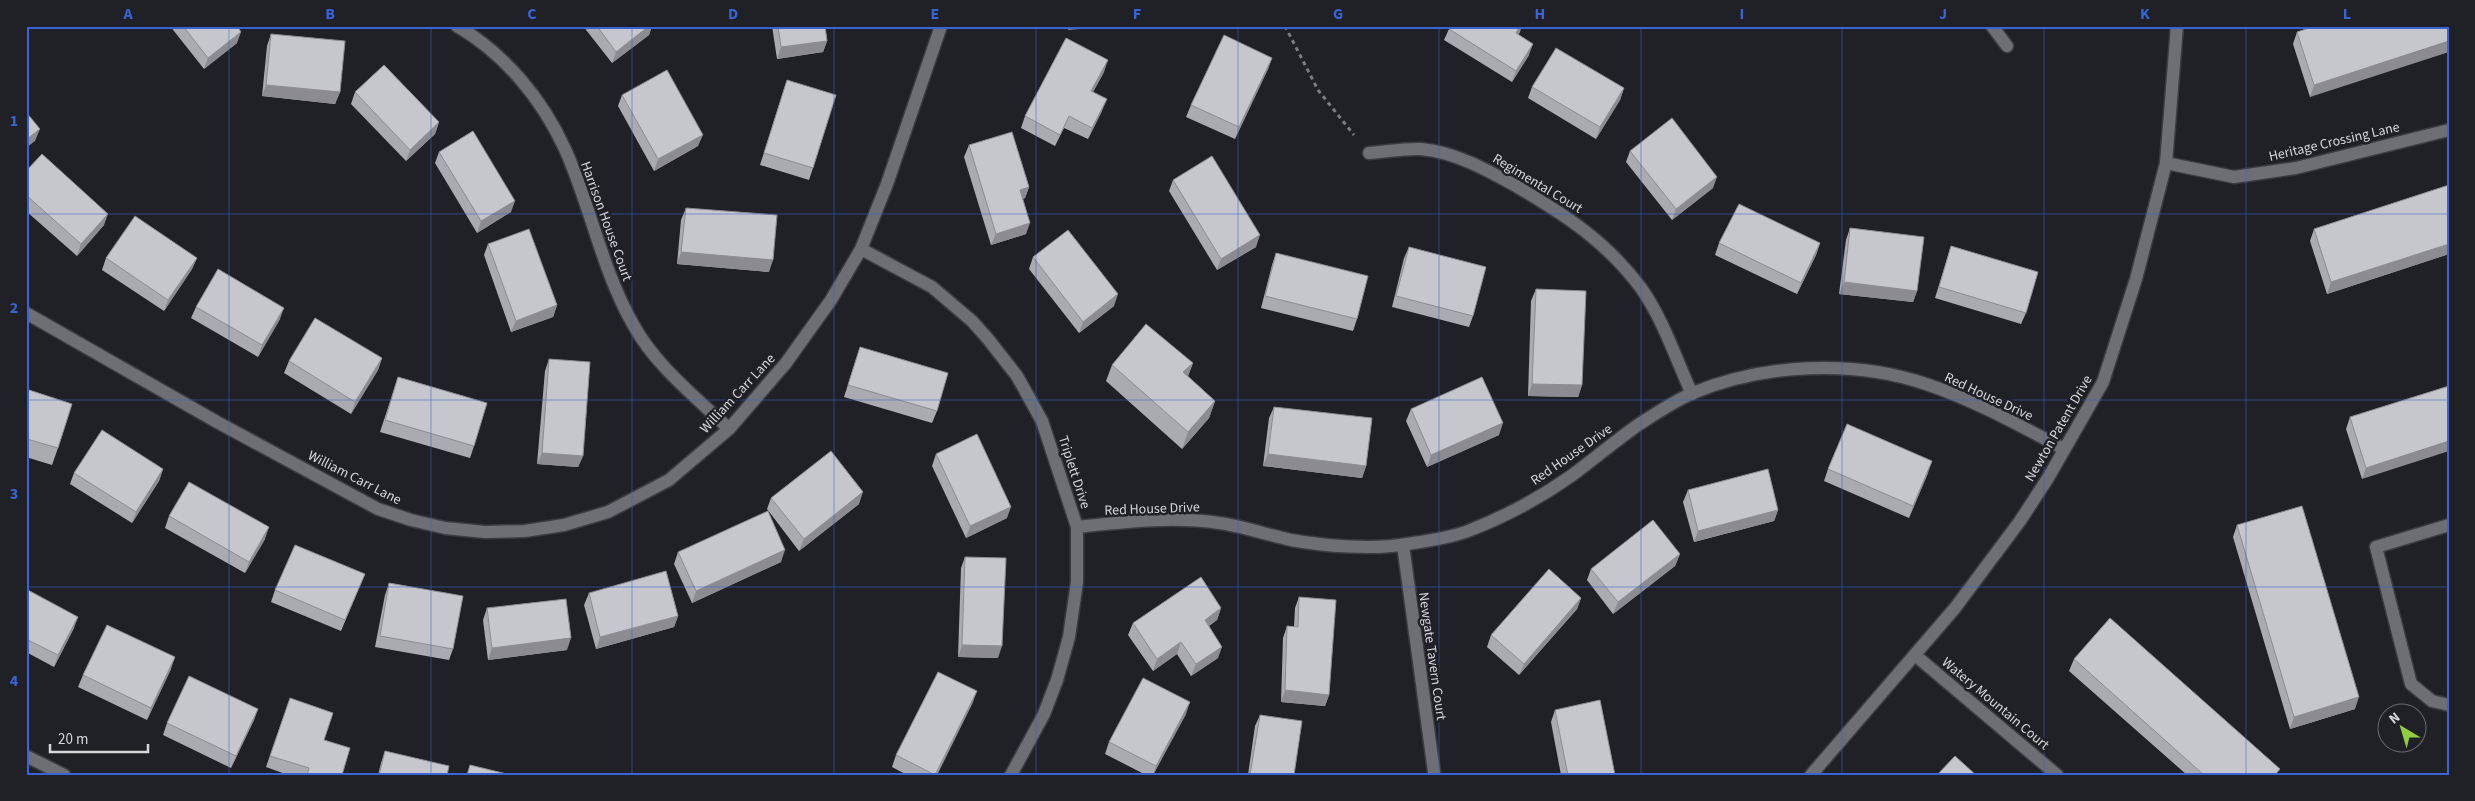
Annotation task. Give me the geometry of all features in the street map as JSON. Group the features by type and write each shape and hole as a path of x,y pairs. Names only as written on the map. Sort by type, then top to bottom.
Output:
{"street":[{"name":"Harrison House Court","path":"457,26 473,36 500,58 520,78 544,111 565,150 614,286 634,327 670,371 729,428"},
{"name":"William Carr Lane","path":"26,313 217,422 378,509 411,520 445,528 485,532 525,531 564,524 608,512 648,493 669,480 729,428 786,363 830,300 861,249 887,184 941,26"},
{"path":"1992,26 2007,46"},
{"name":"Newton Patent Drive","path":"1811,775 1955,608 2020,520 2103,382 2136,278 2166,163 2177,26"},
{"name":"Heritage Crossing Lane","path":"2166,163 2234,176 2296,168 2449,130"},
{"name":"Regimental Court","path":"1369,153 1422,149 1465,160 1489,170 1577,223 1612,254 1641,289 1659,319 1692,394"},
{"name":"Triplett Drive","path":"861,249 932,287 972,321 1017,376 1042,421 1077,527 1077,582 1069,636 1057,680 1044,714 1011,775"},
{"name":"Red House Drive","path":"1077,527 1131,521 1192,520 1221,523 1291,540 1337,546 1403,545 1466,532 1514,511 1568,478 1637,426 1692,394 1734,379 1796,370 1841,369 1880,373 1924,383 1986,408 2064,449"},
{"path":"2449,525 2376,547 2411,684 2432,701 2449,705"},
{"name":"Newgate Tavern Court","path":"1403,545 1434,772"},
{"name":"Watery Mountain Court","path":"1915,655 2057,775"},
{"path":"26,756 64,775"}],"path":[{"path":"1285,26 1318,90 1369,153"}],"building":[{"path":"183,26 237,26 241,32 208,58"},
{"path":"597,26 649,26 616,52"},
{"path":"778,26 825,26 827,41 781,47"},
{"path":"1450,26 1520,26 1516,33 1533,44 1516,71 1449,29"},
{"path":"2315,26 2449,26 2449,41 2314,85 2297,32"},
{"path":"271,34 345,41 340,92 266,85"},
{"path":"1224,35 1272,58 1239,127 1191,105"},
{"path":"1066,38 1108,60 1091,91 1107,99 1092,128 1069,116 1060,135 1025,116"},
{"path":"1556,48 1624,88 1600,127 1532,87"},
{"path":"384,65 439,122 410,150 355,92"},
{"path":"667,70 703,135 658,159 622,95"},
{"path":"787,80 836,95 813,168 764,153"},
{"path":"26,112 40,129 26,140"},
{"path":"1672,118 1717,177 1676,209 1630,151"},
{"path":"473,131 515,201 481,221 439,152"},
{"path":"1012,132 1029,187 1020,190 1030,223 996,234 969,145"},
{"path":"42,154 108,214 81,244 26,195 26,171"},
{"path":"1212,156 1260,235 1221,259 1173,180"},
{"path":"2449,185 2449,244 2331,282 2314,229"},
{"path":"1739,204 1820,243 1801,283 1719,243"},
{"path":"686,208 777,215 773,260 681,252"},
{"path":"135,216 197,258 168,300 106,258"},
{"path":"1850,228 1924,237 1917,291 1844,282"},
{"path":"529,229 557,305 516,321 488,244"},
{"path":"1068,230 1118,294 1083,322 1033,257"},
{"path":"1951,246 2038,272 2026,313 1939,287"},
{"path":"1409,247 1486,267 1473,316 1396,296"},
{"path":"1276,253 1368,276 1357,319 1265,296"},
{"path":"218,269 284,308 262,345 196,307"},
{"path":"1536,289 1586,291 1582,385 1532,384"},
{"path":"315,318 382,358 355,402 289,361"},
{"path":"1146,324 1193,363 1183,372 1215,401 1188,432 1112,365"},
{"path":"860,347 948,373 937,411 848,385"},
{"path":"549,359 590,362 583,456 542,453"},
{"path":"398,377 487,403 474,446 385,420"},
{"path":"1482,377 1503,423 1431,455 1411,409"},
{"path":"2449,386 2449,441 2366,468 2350,417"},
{"path":"26,389 72,404 58,448 27,439 26,443"},
{"path":"1274,407 1372,418 1366,466 1268,454"},
{"path":"1847,424 1932,461 1913,506 1828,469"},
{"path":"102,430 163,469 136,512 74,473"},
{"path":"977,434 1011,507 970,526 936,454"},
{"path":"831,451 863,492 804,539 771,498"},
{"path":"1768,469 1778,510 1698,531 1688,490"},
{"path":"189,482 269,527 249,562 169,516"},
{"path":"2302,506 2359,697 2294,717 2237,525"},
{"path":"768,511 785,550 696,591 678,552"},
{"path":"1653,520 1680,554 1618,602 1591,569"},
{"path":"295,545 365,574 345,620 275,590"},
{"path":"965,557 1006,558 1002,646 962,645"},
{"path":"1549,569 1581,598 1524,664 1491,635"},
{"path":"666,571 678,616 600,637 589,593"},
{"path":"1201,577 1221,608 1205,620 1222,647 1196,664 1181,642 1157,659 1133,623"},
{"path":"389,583 463,596 453,649 380,636"},
{"path":"26,589 78,617 58,655 26,639"},
{"path":"1299,597 1336,600 1329,695 1285,690 1287,626 1298,627"},
{"path":"566,599 571,638 492,648 487,608"},
{"path":"2110,618 2280,769 2275,775 2204,775 2074,659"},
{"path":"107,625 175,657 151,708 83,675"},
{"path":"938,672 977,691 935,775 896,755"},
{"path":"189,676 258,709 236,756 167,723"},
{"path":"1143,678 1190,702 1156,766 1109,742"},
{"path":"290,698 333,713 324,740 350,748 342,775 307,775 309,768 270,756"},
{"path":"1600,700 1615,775 1568,775 1555,710"},
{"path":"1260,715 1302,721 1294,775 1250,775"},
{"path":"385,751 449,766 447,775 379,775"},
{"path":"1955,756 1976,775 1937,775"},
{"path":"470,765 511,775 467,775"}]}
